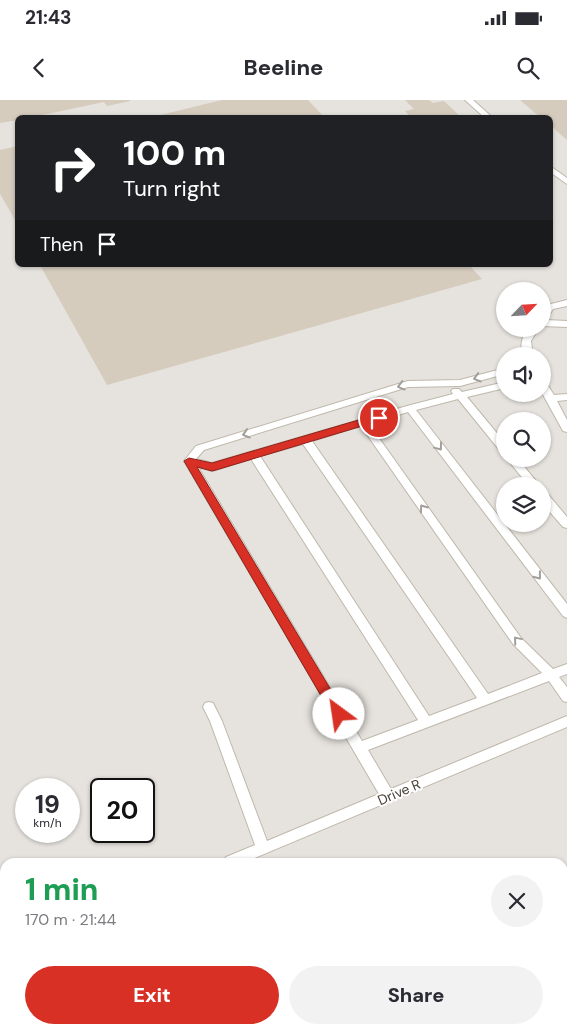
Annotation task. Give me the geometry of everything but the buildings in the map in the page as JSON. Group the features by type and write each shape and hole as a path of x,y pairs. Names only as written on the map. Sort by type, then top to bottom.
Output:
{"lane":[{"path":"469,100 486,115"},
{"path":"553,170 567,182"},
{"path":"551,307 567,303"},
{"path":"551,323 567,324"},
{"path":"189,461 200,448 408,384 460,383 496,374"},
{"path":"450,384 496,439"},
{"path":"189,461 212,467 410,408 496,387"},
{"path":"567,397 551,398 567,429"},
{"path":"410,408 567,613"},
{"path":"363,422 517,641 551,675 567,697"},
{"path":"305,440 485,700"},
{"path":"254,455 426,722"},
{"path":"189,461 388,796"},
{"path":"519,467 527,477"},
{"path":"551,505 567,524"},
{"path":"359,748 567,669"},
{"path":"209,707 216,721 263,849"},
{"name":"Drive R","path":"241,858 567,721"}],"shaded area":[{"path":"0,100 567,100 567,858 0,858"}],"route":[{"path":"339,714 189,461 212,467 379,418"}]}
